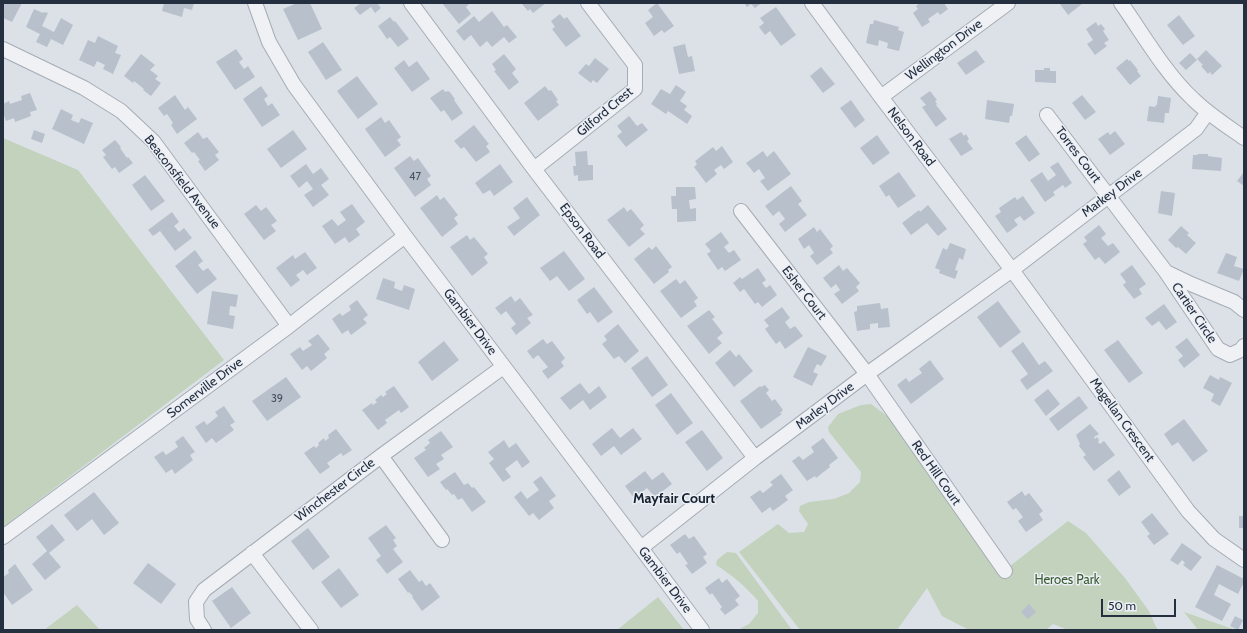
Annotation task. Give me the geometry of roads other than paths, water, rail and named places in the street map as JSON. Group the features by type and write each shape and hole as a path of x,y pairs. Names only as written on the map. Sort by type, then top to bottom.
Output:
{"street":[{"name":"Gambier Drive","path":"255,3 269,42 294,85 405,236 702,630"},
{"name":"Epson Road","path":"411,3 534,169 755,458"},
{"name":"Gilford Crest","path":"534,169 636,89 635,65 588,3"},
{"name":"Nelson Road","path":"812,3 1012,270"},
{"name":"Wellington Drive","path":"881,97 1008,3"},
{"path":"1121,3 1170,74 1192,99 1244,138"},
{"name":"Beaconsfield Avenue","path":"3,49 84,88 121,111 148,136 289,326"},
{"name":"Markey Drive","path":"1012,270 1196,129 1208,112"},
{"name":"Torres Court","path":"1047,115 1108,196"},
{"name":"Cartier Circle","path":"1108,196 1166,272 1218,349 1230,355 1241,350 1244,346"},
{"name":"Esher Court","path":"741,211 867,374"},
{"name":"Somerville Drive","path":"3,537 289,326 405,236"},
{"name":"Marley Drive","path":"641,548 755,458 867,374 1012,270"},
{"name":"Magellan Crescent","path":"1012,270 1188,511 1214,539 1244,560"},
{"name":"Cartier Circle","path":"1166,272 1234,302 1244,310"},
{"name":"Winchester Circle","path":"204,630 197,619 196,602 204,590 503,366"},
{"name":"Red Hill Court","path":"867,374 1005,571"},
{"path":"381,456 442,540"},
{"path":"252,553 311,630"}],"district":[{"name":"Mayfair Court","path":"674,499"}],"park label":[{"name":"Heroes Park","path":"1067,580"}]}
